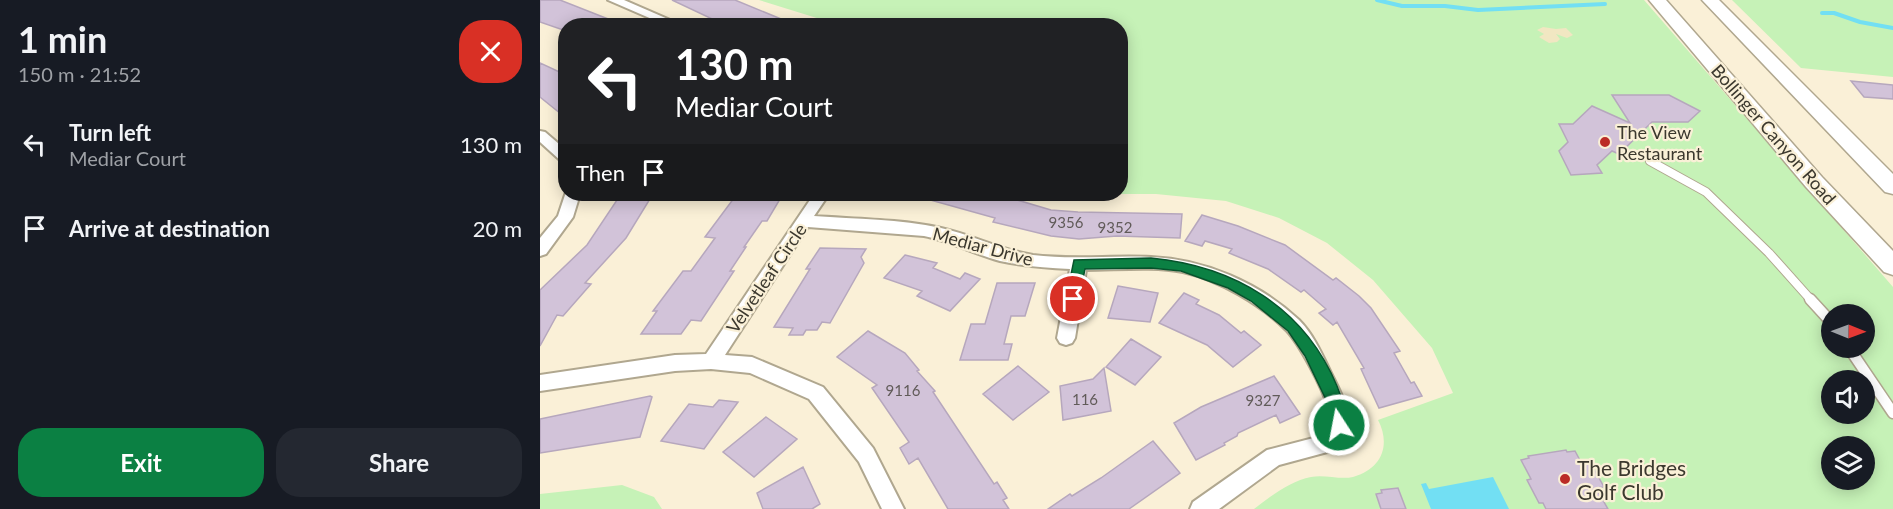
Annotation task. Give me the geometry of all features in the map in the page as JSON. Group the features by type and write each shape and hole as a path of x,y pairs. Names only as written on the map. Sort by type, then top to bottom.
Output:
{"main road":[{"name":"Bollinger Canyon Road","path":"1657,0 1814,182 1893,266"},
{"path":"1710,0 1893,187"}],"street":[{"path":"614,0 659,18"},
{"path":"540,135 558,151"},
{"path":"540,250 565,217 570,201"},
{"name":"Velvetleaf Circle","path":"711,362 817,201"},
{"name":"Mediar Drive","path":"804,221 924,230 944,234 1001,255 1035,261 1079,264 1151,263 1182,266 1233,284 1256,297 1293,326 1311,351 1338,408 1340,441 1274,457 1201,509"},
{"path":"1066,338 1079,264"},
{"path":"540,383 651,366 711,362 752,365 816,393 866,455 893,509"}],"lane":[{"path":"1650,160 1706,192 1769,253 1821,311"},
{"path":"1856,358 1893,413"}],"green space":[{"name":"The Bridges Golf Club","path":"759,0 1644,0 1893,287 1893,509 1254,509 1281,490 1303,479 1316,476 1348,478 1363,473 1377,462 1381,455 1384,438 1378,420 1453,393 1432,348 1373,280 1327,243 1279,218 1226,201 1156,194 1128,194 1128,18 817,18"},
{"path":"1732,0 1893,0 1893,77 1801,68"},
{"path":"622,485 654,497 662,509 540,509 540,494"}],"sand":[{"path":"1543,27 1566,28 1573,35 1567,38 1556,34 1560,39 1549,43 1539,37 1544,34 1537,30"}],"water":[{"path":"1493,477 1509,509 1431,509 1421,484 1426,483 1429,489"}],"building":[{"path":"540,0 560,0 606,18 558,18 558,28 540,22"},
{"path":"672,0 735,0 779,18 710,18"},
{"path":"540,63 558,71 558,112 540,97"},
{"path":"1851,81 1893,85 1893,99 1864,97"},
{"path":"1612,95 1669,95 1700,111 1688,122 1652,122 1619,154 1612,151 1597,165 1602,173 1571,175 1559,151 1568,142 1559,124 1573,124 1592,106 1630,123"},
{"path":"616,201 649,201 626,238 585,283 591,284 563,316 557,315 540,346 540,290 587,245"},
{"path":"732,201 779,201 767,221 762,221 744,247 746,247 730,271 734,271 701,321 691,320 681,334 641,334 657,311 653,311 683,271 691,271 715,238 705,237"},
{"path":"934,201 1021,201 1051,210 1182,214 1180,238 1117,236 1079,239 1051,236 993,222 995,218"},
{"path":"1202,215 1238,226 1285,245 1359,296 1371,308 1400,351 1394,353 1411,383 1414,382 1422,396 1379,408 1361,369 1364,368 1337,322 1333,325 1319,313 1326,309 1304,290 1301,292 1268,269 1229,253 1232,249 1205,241 1202,246 1185,241"},
{"path":"820,248 866,249 861,257 864,263 830,323 822,322 817,330 806,330 803,335 789,335 793,328 774,327 810,269 806,269"},
{"path":"905,255 937,263 933,268 960,279 965,273 980,279 950,311 917,296 922,291 884,278"},
{"path":"997,283 1035,283 1025,316 1011,316 1004,344 1012,344 1008,360 960,360 971,324 985,324"},
{"path":"1118,286 1158,293 1150,322 1108,318"},
{"path":"1184,293 1199,300 1196,304 1219,315 1241,333 1244,331 1261,345 1233,367 1207,345 1159,323"},
{"path":"868,331 905,353 919,370 917,371 935,391 933,392 994,484 997,482 1007,498 1003,500 1009,509 948,509 918,458 909,464 900,448 909,442 872,388 877,385 837,357"},
{"path":"1131,339 1161,357 1135,385 1106,367"},
{"path":"1018,366 1049,392 1013,420 983,394"},
{"path":"1104,368 1111,411 1063,420 1060,386 1093,379"},
{"path":"1274,376 1300,414 1280,423 1276,415 1238,433 1237,436 1224,443 1225,445 1196,460 1174,423 1201,407"},
{"path":"652,397 640,437 540,453 540,419"},
{"path":"719,400 738,402 704,449 661,441 689,404 713,407"},
{"path":"766,417 797,439 754,477 723,452"},
{"path":"1153,441 1180,473 1129,509 1048,509 1070,494 1072,496 1101,478"},
{"name":"The Bridges Golf Club","path":"1566,450 1567,452 1575,451 1582,464 1590,462 1604,487 1596,488 1608,509 1546,509 1543,503 1539,503 1527,480 1531,479 1521,460 1529,458 1528,456"},
{"path":"803,467 820,504 812,509 763,509 757,493"},
{"path":"1398,488 1406,509 1381,509 1376,494 1382,493 1381,490"}],"waterway":[{"path":"1377,0 1402,6 1445,6 1478,10 1605,4"},
{"path":"1822,13 1834,13 1860,22 1893,28"}],"place":[{"name":"The View Restaurant","path":"1605,142"},
{"name":"The Bridges Golf Club","path":"1565,479"}],"route":[{"path":"1073,299 1079,264 1151,263 1182,266 1233,284 1256,297 1293,326 1311,351 1327,382 1338,408 1339,425"}]}
